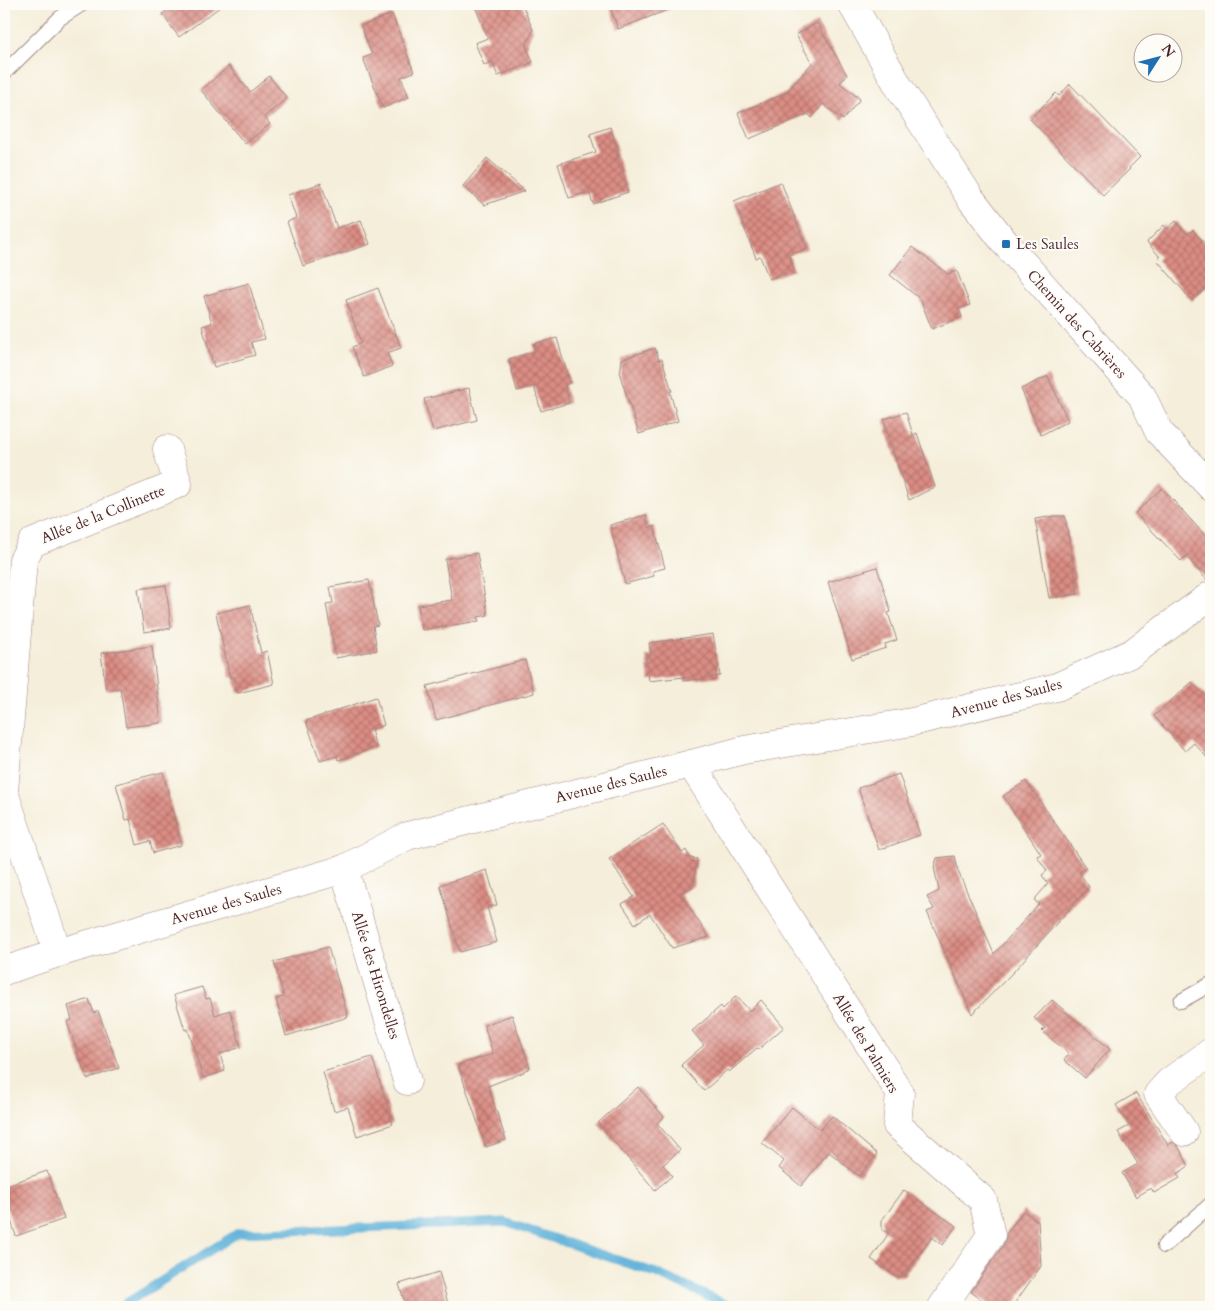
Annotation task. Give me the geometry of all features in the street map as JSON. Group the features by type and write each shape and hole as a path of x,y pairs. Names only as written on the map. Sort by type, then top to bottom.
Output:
{"street":[{"name":"Chemin des Cabrières","path":"852,4 899,87 971,199 1006,244 1142,396 1159,432 1211,487"},
{"name":"Allée de la Collinette","path":"58,953 4,791 23,560 32,543 178,484 167,449"},
{"name":"Avenue des Saules","path":"4,971 58,953 344,869 407,836 744,750 912,722 1058,688 1132,653 1211,595"},
{"name":"Allée des Palmiers","path":"691,764 900,1093 897,1125 983,1200 991,1235 942,1307"},
{"name":"Allée des Hirondelles","path":"344,869 407,1081"},
{"path":"1184,1132 1158,1094 1169,1082 1211,1052"}],"lane":[{"path":"4,73 60,18 82,4"},
{"path":"1181,1001 1211,984"},
{"path":"1164,1246 1211,1204"}],"building":[{"path":"177,4 224,4 179,37 162,14"},
{"path":"474,4 522,4 533,30 526,46 533,62 498,76 492,62 484,65 475,43 488,38"},
{"path":"609,4 678,4 678,6 618,29"},
{"path":"392,14 414,72 401,77 409,97 383,108 363,58 372,55 361,26"},
{"path":"817,23 847,75 840,83 860,99 843,120 823,104 812,118 808,114 749,139 738,113 786,93 812,63 796,35"},
{"path":"229,66 250,92 269,76 287,98 264,117 270,124 245,144 201,90"},
{"path":"1070,84 1140,157 1103,195 1030,119 1056,93 1059,96"},
{"path":"610,127 618,150 616,152 628,192 593,204 589,192 569,198 558,164 596,152 590,134"},
{"path":"487,158 525,191 484,205 463,186"},
{"path":"781,182 807,249 789,255 794,270 769,279 760,256 756,258 734,201"},
{"path":"321,183 337,228 361,220 370,244 303,266 287,222 296,218 288,195"},
{"path":"1176,221 1187,234 1193,230 1211,251 1211,284 1192,301 1157,260 1160,257 1147,242 1164,225 1167,229"},
{"path":"912,247 948,274 957,271 970,305 959,309 962,317 932,329 920,299 890,275"},
{"path":"249,283 265,339 251,342 255,355 214,367 202,326 212,323 204,296"},
{"path":"378,288 401,348 387,353 392,366 364,377 352,347 361,343 346,300"},
{"path":"557,338 570,383 565,385 569,403 541,411 534,386 517,391 509,359 535,351 533,344"},
{"path":"655,348 659,360 662,359 672,391 670,392 678,421 639,434 620,375 622,359"},
{"path":"1048,376 1068,421 1041,435 1021,389"},
{"path":"469,388 477,420 433,431 424,399"},
{"path":"906,412 913,435 917,433 935,487 909,500 884,419"},
{"path":"1162,488 1211,542 1211,580 1207,580 1186,556 1181,561 1135,513"},
{"path":"646,515 649,528 654,526 665,568 653,571 654,576 625,584 610,525"},
{"path":"1065,516 1078,594 1049,598 1035,519"},
{"path":"477,553 488,615 478,617 479,621 422,630 418,605 452,600 445,559"},
{"path":"877,567 891,612 888,613 897,640 885,644 886,648 852,659 828,582"},
{"path":"369,580 378,625 373,626 377,650 336,658 326,604 333,603 330,587"},
{"path":"166,585 171,628 144,632 138,589"},
{"path":"250,605 261,653 267,651 274,684 238,693 234,677 230,678 216,613"},
{"path":"713,634 720,676 684,681 684,677 649,681 646,656 651,656 649,643"},
{"path":"152,646 161,723 126,727 120,688 106,690 101,653"},
{"path":"525,660 534,693 436,720 427,686"},
{"path":"1192,682 1211,702 1211,762 1194,743 1185,751 1154,716"},
{"path":"376,697 384,725 371,730 376,747 338,760 337,756 320,761 306,721"},
{"path":"163,772 181,845 153,853 150,841 137,845 130,819 126,820 116,784"},
{"path":"899,774 920,835 879,850 858,788"},
{"path":"1026,781 1086,868 1079,872 1089,887 1014,971 972,1014 927,912 934,909 927,897 939,891 934,867 937,858 955,856 958,871 994,954 1039,904 1034,900 1048,884 1042,875 1047,871 1037,856 1041,854 1003,796"},
{"path":"663,824 682,853 686,850 690,858 697,859 693,886 680,894 709,937 672,948 650,914 635,924 622,904 634,897 609,859"},
{"path":"487,870 497,905 487,907 497,942 460,952 440,885"},
{"path":"328,947 348,1017 286,1036 276,999 284,997 274,962"},
{"path":"202,987 206,999 210,998 215,1015 230,1010 241,1047 220,1054 225,1071 203,1078 188,1029 185,1030 174,995"},
{"path":"736,996 750,1011 761,1000 784,1027 729,1072 727,1070 704,1091 681,1065 704,1045 692,1031 721,1006 723,1009"},
{"path":"89,999 94,1013 98,1011 119,1068 87,1079 67,1022 72,1020 68,1006"},
{"path":"1052,1000 1110,1049 1085,1078 1064,1060 1069,1054 1042,1031 1045,1028 1034,1018"},
{"path":"512,1015 530,1068 488,1086 506,1140 486,1147 458,1065 493,1054 484,1025"},
{"path":"372,1057 393,1124 357,1136 348,1107 334,1111 323,1072"},
{"path":"638,1087 664,1117 657,1123 680,1150 663,1165 672,1176 655,1190 598,1123"},
{"path":"1136,1093 1168,1145 1173,1142 1178,1146 1189,1166 1177,1174 1180,1178 1154,1193 1151,1188 1136,1197 1122,1173 1138,1164 1118,1132 1129,1126 1116,1105"},
{"path":"792,1107 820,1130 832,1116 877,1154 859,1176 829,1152 801,1186 779,1168 784,1161 762,1143"},
{"path":"47,1171 64,1219 16,1236 4,1199 4,1186"},
{"path":"904,1190 956,1226 943,1245 932,1237 904,1276 895,1276 871,1259 889,1233 882,1230 882,1220"},
{"path":"1023,1211 1038,1221 1041,1266 1012,1307 992,1307 971,1292 1004,1244 1006,1234"},
{"path":"439,1272 449,1307 406,1307 399,1284"}],"waterway":[{"path":"120,1307 238,1233 505,1222 656,1273 732,1307"}],"place":[{"name":"Les Saules","path":"1006,244"}]}
